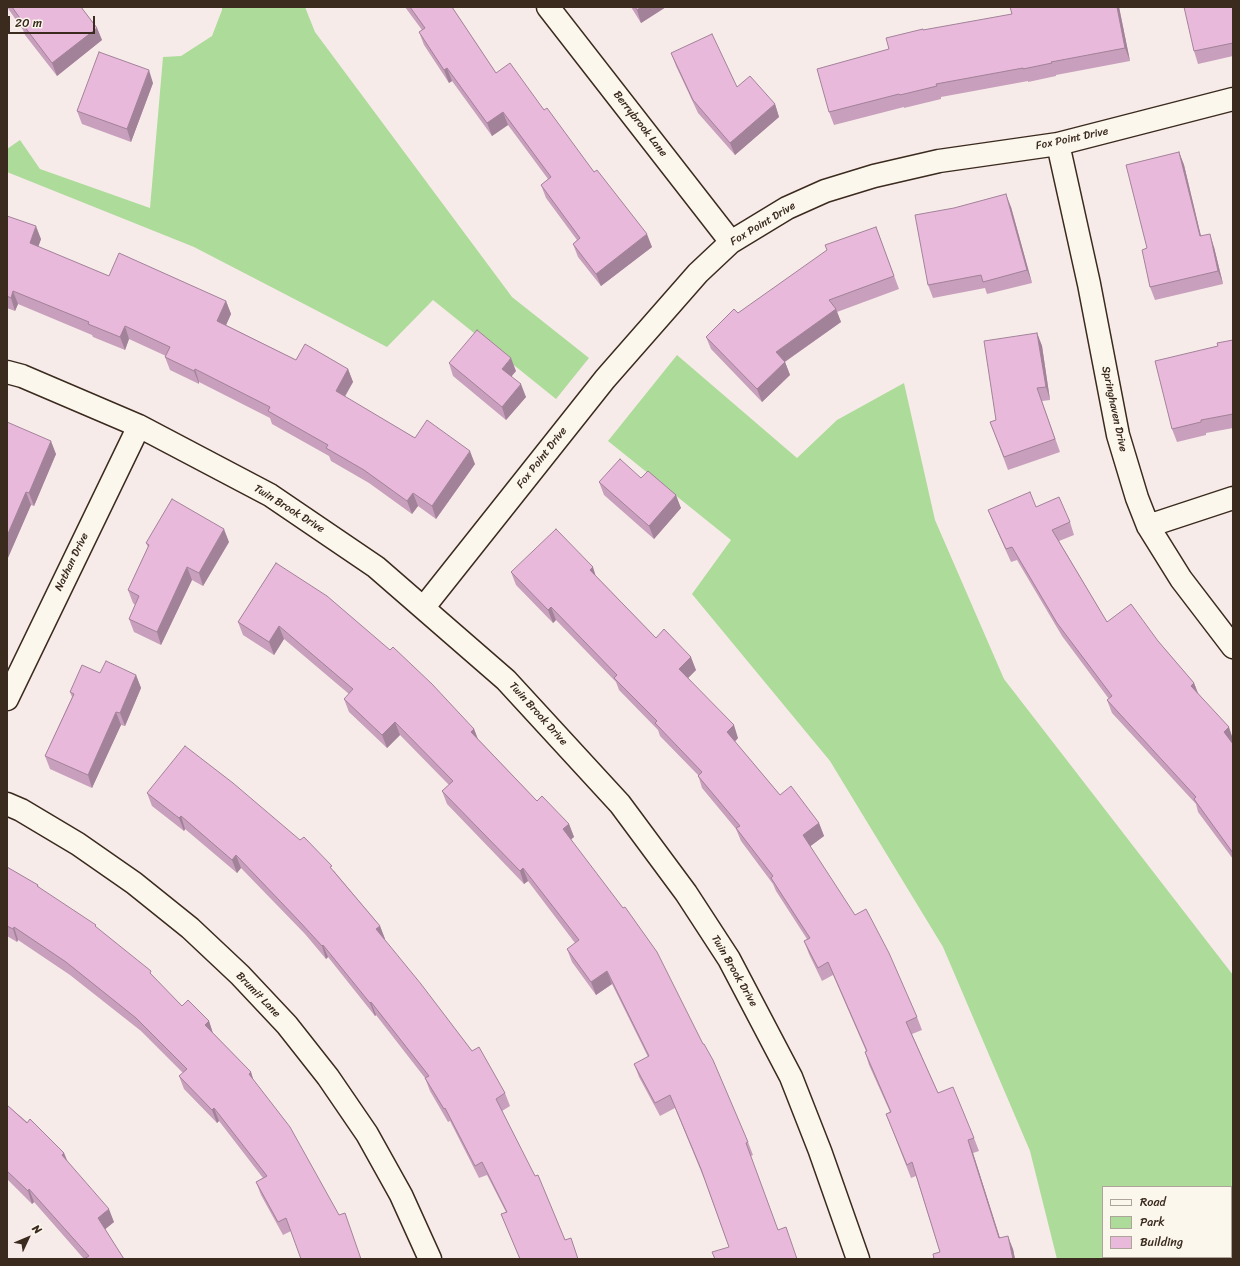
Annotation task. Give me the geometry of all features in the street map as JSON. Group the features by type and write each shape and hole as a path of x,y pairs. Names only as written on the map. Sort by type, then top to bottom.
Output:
{"street":[{"name":"Berrybrook Lane","path":"548,7 619,96 731,242"},
{"name":"Fox Point Drive","path":"424,607 605,379 698,273 731,242 788,208 825,191 874,176 939,161 1058,144 1233,99"},
{"name":"Springhaven Drive","path":"1058,144 1089,284 1118,435 1137,498 1148,526 1181,580 1233,647"},
{"name":"Twin Brook Drive","path":"7,372 22,376 139,426 270,495 376,567 424,607 506,680 620,804 686,893 729,959 791,1077 820,1151 858,1259"},
{"name":"Nathan Drive","path":"7,699 139,426"},
{"path":"1148,526 1233,498"},
{"name":"Brumit Lane","path":"7,804 21,810 78,844 134,883 190,928 240,975 287,1025 328,1077 367,1134 401,1195 430,1259"}],"green space":[{"path":"222,7 305,7 315,32 512,297 589,358 556,399 433,300 387,347 194,247 7,172 7,149 20,140 40,169 150,208 163,57 181,56 212,36"},
{"path":"677,355 797,458 837,420 904,383 935,520 1004,679 1233,975 1233,1259 1057,1259 1030,1151 943,947 830,761 692,594 731,540 608,441"}],"building":[{"path":"12,7 81,7 97,28 52,63 21,22 22,21"},
{"path":"410,7 452,7 496,73 510,63 544,110 547,108 594,172 597,170 647,234 596,274 573,244 580,238 541,185 551,177 503,112 487,123 447,68 444,70 419,32 425,28"},
{"path":"1010,7 1117,7 1125,48 1051,62 1052,63 1023,69 936,84 937,86 829,112 817,69 889,49 886,38 923,29 1012,14"},
{"path":"1184,7 1233,7 1233,43 1194,51"},
{"path":"712,34 737,87 750,76 775,104 730,143 693,100 671,53"},
{"path":"99,52 149,70 127,129 77,111"},
{"path":"1179,152 1200,236 1210,234 1218,271 1150,287 1142,250 1147,248 1126,165"},
{"path":"1006,194 1027,270 983,282 981,275 928,285 915,215 954,208"},
{"path":"7,216 36,226 30,243 109,276 119,253 226,301 217,321 296,360 305,344 348,369 336,391 415,438 427,420 470,451 432,506 413,493 407,501 364,470 326,448 328,445 268,411 270,407 195,369 194,371 165,357 170,347 125,326 120,337 88,324 89,322 13,291 11,298 7,296"},
{"path":"876,227 894,276 829,300 836,309 776,352 785,362 757,389 706,337 734,309 738,313 827,250 825,245"},
{"path":"477,330 511,358 502,369 521,384 502,407 449,363"},
{"path":"1037,333 1046,387 1037,388 1055,439 1004,457 990,422 996,420 984,341"},
{"path":"1233,340 1233,414 1201,420 1201,422 1172,429 1155,361 1218,346 1217,343"},
{"path":"7,422 51,441 29,493 26,492 7,536"},
{"path":"620,459 641,478 648,471 676,495 649,526 599,482"},
{"path":"1030,492 1036,507 1059,497 1070,522 1052,530 1107,622 1131,604 1158,641 1194,683 1191,686 1229,727 1224,732 1233,744 1233,853 1194,799 1196,797 1107,700 1112,696 1057,623 1012,547 1006,549 988,510"},
{"path":"172,499 224,529 199,573 187,567 157,632 129,619 139,596 128,590 149,545 146,543"},
{"path":"556,529 593,567 590,570 656,638 664,629 691,657 679,669 734,725 727,732 780,795 791,786 819,823 803,835 855,915 866,909 889,953 917,1017 906,1022 938,1093 953,1087 974,1138 968,1140 999,1238 1008,1236 1013,1259 934,1259 933,1254 940,1252 912,1162 907,1165 886,1114 891,1112 865,1052 867,1051 828,962 818,968 804,941 810,938 771,878 773,876 736,828 740,826 698,776 702,772 655,723 657,721 614,678 617,675 551,607 548,610 511,572"},
{"path":"276,563 327,596 390,650 393,647 432,684 474,729 471,732 537,801 542,796 569,824 563,829 623,908 625,907 657,952 703,1044 713,1060 748,1142 746,1143 778,1230 786,1227 797,1259 715,1259 712,1252 729,1247 701,1169 670,1095 655,1103 634,1064 649,1056 607,971 591,982 567,949 579,940 523,868 520,871 442,791 453,781 395,722 382,735 344,699 353,689 279,626 269,642 238,622"},
{"path":"106,661 136,675 120,713 116,712 88,775 45,756 74,694 70,692 82,665 100,673"},
{"path":"185,746 233,783 300,840 304,837 332,866 330,867 380,926 376,929 421,984 472,1051 479,1047 505,1093 496,1099 535,1176 538,1175 565,1240 571,1238 578,1259 520,1259 501,1214 507,1212 482,1162 475,1166 445,1108 444,1109 425,1078 429,1076 371,1002 370,1003 323,945 322,946 236,855 232,860 181,816 179,818 147,793"},
{"path":"7,867 38,885 37,886 96,925 95,926 151,971 150,973 182,1006 188,1000 209,1021 205,1025 251,1072 249,1074 290,1127 339,1215 345,1213 361,1259 301,1259 286,1218 278,1222 256,1182 267,1176 214,1108 212,1110 179,1076 187,1069 136,1018 66,962 14,927 13,929 7,926"},
{"path":"7,1105 27,1123 30,1119 64,1153 62,1155 109,1209 98,1218 124,1259 84,1259 89,1256 29,1189 28,1191 7,1171"}]}
